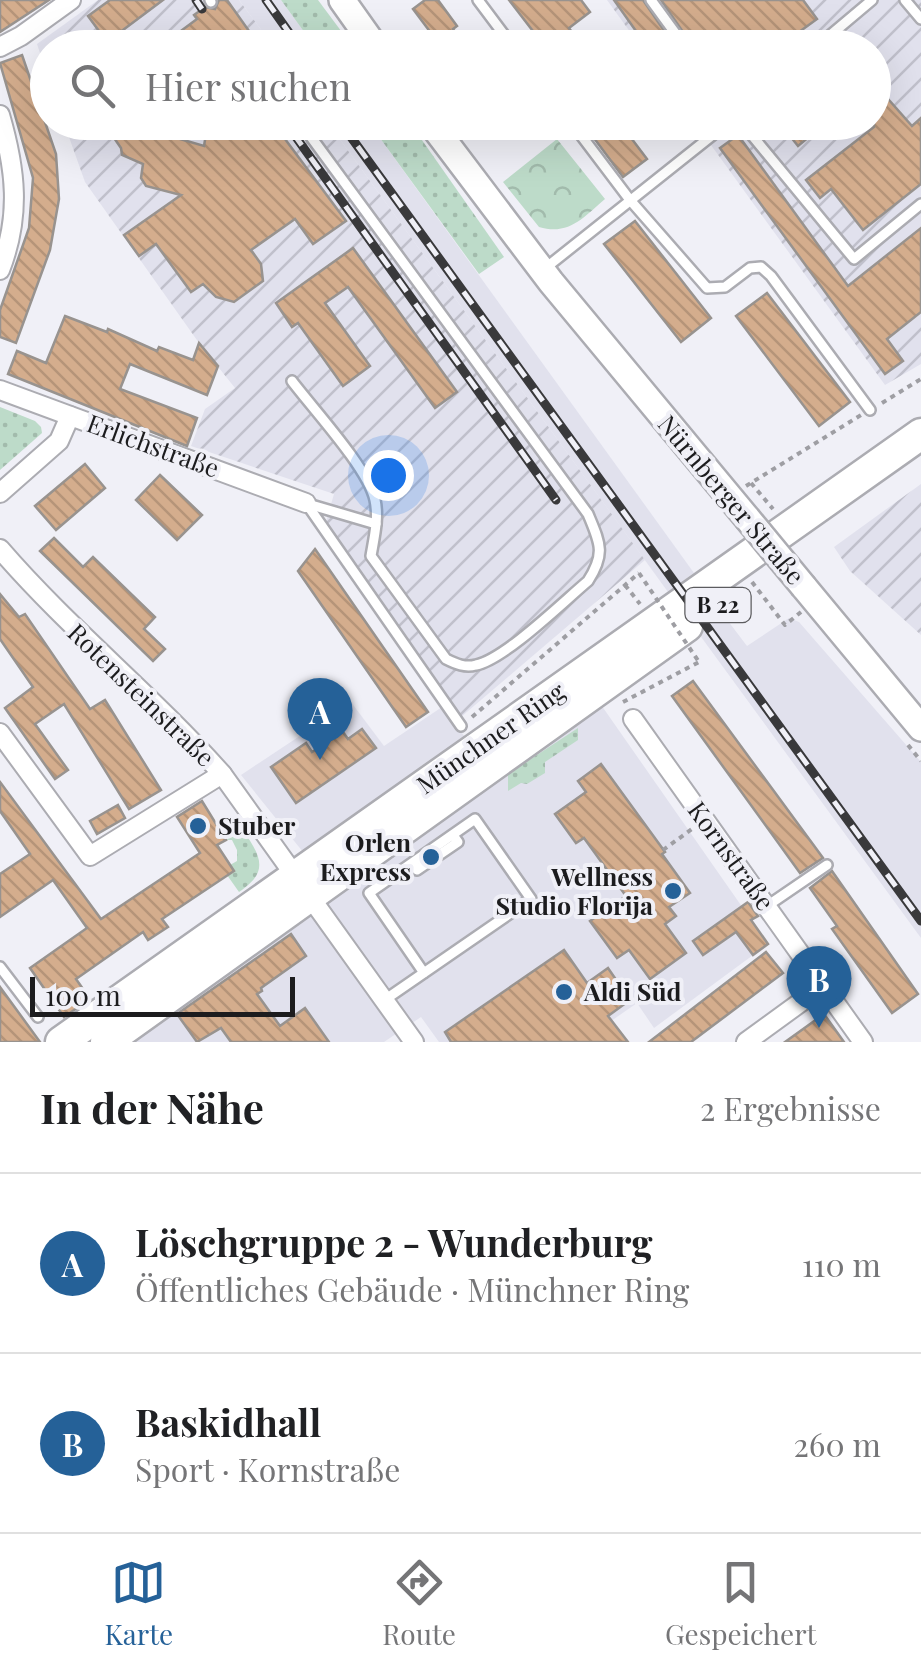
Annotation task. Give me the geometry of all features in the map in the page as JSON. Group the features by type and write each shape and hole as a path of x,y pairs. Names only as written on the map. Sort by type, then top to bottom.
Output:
{"main road":[{"name":"Münchner Ring","path":"106,1042 304,885 921,434"},
{"name":"Münchner Ring","path":"61,1042 304,885 751,581 921,458"}],"street":[{"path":"0,47 71,0"},
{"path":"342,0 363,30"},
{"path":"0,116 14,168 16,198 15,222 0,270"},
{"name":"Nürnberger Straße","path":"444,140 543,270 740,490 746,518 802,600 921,728"},
{"name":"Erlichstraße","path":"0,390 306,503"},
{"path":"0,493 59,442 70,416"},
{"name":"Rotensteinstraße","path":"0,549 74,630 222,774 414,1042"},
{"name":"Kornstraße","path":"634,720 863,1042"},
{"path":"0,733 90,856 222,774"},
{"path":"746,1042 824,986"}],"lane":[{"path":"478,0 500,30"},
{"path":"651,0 673,30"},
{"path":"836,30 872,0"},
{"path":"905,0 921,20"},
{"path":"292,381 368,480 375,500 376,524 371,556 446,659 460,666 474,666 494,659 588,580 599,564 601,552 588,514 313,140"},
{"path":"585,140 630,200 707,288 725,287 750,268 761,267 870,410"},
{"path":"543,270 705,140"},
{"path":"756,140 854,260 921,204"},
{"path":"306,503 376,524"},
{"path":"306,503 461,726"},
{"path":"386,999 424,973 531,899 476,820 369,893 424,973"},
{"path":"766,906 827,865"},
{"path":"0,966 38,1017"}],"path":[{"path":"772,509 740,490 921,378"},
{"path":"461,726 639,573 699,662 640,695"},
{"path":"751,581 785,625 802,600"},
{"path":"663,850 705,820"}],"shaded area":[{"path":"98,0 239,0 261,30 56,30"},
{"path":"239,0 281,0 303,30 261,30"},
{"path":"607,0 921,0 921,364 885,385 707,140 891,140 891,30 629,30"},
{"path":"70,140 340,140 645,560 461,717 325,525 334,494 191,446 205,409 235,388 85,182"},
{"path":"340,140 381,140 694,573 668,592"},
{"path":"921,484 921,635 850,571 834,547"},
{"path":"722,613 747,646 789,618 799,622 921,762 921,938 696,630"},
{"path":"590,689 768,944 654,1028 637,1003 581,1042 439,1042 421,1017 384,1042 87,1042 324,878 241,775 351,702 384,746 442,707 485,763"}],"green space":[{"path":"281,0 318,0 340,30 303,30"},
{"path":"381,140 422,140 504,257 479,274"},
{"path":"558,140 605,199 568,227 550,229 539,227 503,182"},
{"path":"0,407 35,421 42,433 0,470"},
{"path":"578,728 578,740 545,762 545,773 508,791 508,774"},
{"path":"242,829 259,864 255,878 239,892 227,875 230,865 237,861 237,850 232,840 226,840"}],"building":[{"path":"0,0 49,0 0,32"},
{"path":"110,0 163,0 123,30 98,30 88,16"},
{"path":"219,0 227,0 248,30 182,30 205,7 215,9"},
{"path":"425,0 438,0 457,26 454,30 429,30 413,9"},
{"path":"509,0 581,0 590,12 570,30 532,30"},
{"path":"614,0 643,0 664,30 635,30"},
{"path":"661,0 803,0 817,19 802,30 682,30"},
{"path":"22,55 30,78 30,140 51,140 59,199 50,250 16,343 0,337 0,310 29,228 33,178 0,63"},
{"path":"891,102 912,126 921,118 921,184 863,230 831,189 820,198 806,180 857,140 891,140"},
{"path":"115,140 183,140 204,146 205,140 286,140 346,221 313,244 295,219 251,250 261,264 263,281 234,302 216,297 203,284 191,292 156,244 139,256 124,235 181,195 146,186 141,178 143,164 122,155"},
{"path":"595,140 633,140 647,159 623,177"},
{"path":"731,140 742,140 848,286 921,228 921,312 887,339 903,361 885,374 720,148"},
{"path":"635,221 711,318 681,342 604,244"},
{"path":"353,248 457,392 435,408 348,287 325,303 370,366 343,386 298,323 292,327 276,303"},
{"path":"767,293 850,402 819,426 736,316"},
{"path":"65,316 107,332 108,329 157,351 159,347 193,360 199,343 218,366 207,395 130,364 120,389 197,418 187,446 8,374 17,351 46,363"},
{"path":"85,464 105,488 56,530 35,506"},
{"path":"160,475 202,515 177,540 136,500"},
{"path":"54,538 83,567 93,557 155,617 144,629 165,649 153,661 40,551"},
{"path":"315,549 428,712 406,727 298,571"},
{"path":"0,594 19,617 25,614 90,709 105,700 161,790 129,809 64,704 35,724 68,770 55,779 5,708 33,687 0,639"},
{"path":"693,681 823,858 800,873 672,696"},
{"path":"362,729 376,748 296,803 271,767 306,743 312,752 343,732 348,739"},
{"path":"601,764 690,893 669,907 676,916 665,924 686,953 650,979 629,950 617,958 590,921 626,896 584,838 576,843 555,814 586,792 578,781"},
{"path":"0,782 101,919 200,853 177,817 202,801 226,840 217,845 234,871 162,919 168,927 148,940 143,932 76,979 90,999 64,1017 30,968 87,928 53,880 0,917 0,874 30,854 0,811"},
{"path":"118,805 125,818 97,834 90,821"},
{"path":"832,871 918,994 892,1013 832,929 837,926 810,888"},
{"path":"748,902 758,916 751,920 768,944 753,955 736,932 703,955 693,941"},
{"path":"291,934 306,956 257,994 280,1026 305,1008 329,1042 231,1042 221,1028 197,1042 177,1014"},
{"name":"Aldi Süd","path":"564,950 587,983 608,968 630,1000 608,1016 628,1042 451,1042 445,1032"},
{"path":"766,952 783,973 691,1042 649,1042"},
{"path":"0,987 40,1042 0,1042"},
{"path":"824,1014 844,1042 785,1042"}],"railway":[{"path":"196,0 202,9"},
{"path":"266,0 287,30"},
{"path":"298,140 556,500"},
{"path":"353,140 921,921"}],"place":[{"name":"Löschgruppe 2 - Wunderburg","path":"320,760"},
{"name":"Stuber","path":"198,826"},
{"name":"Orlen Express","path":"431,857"},
{"name":"Wellness Studio Florija","path":"673,891"},
{"name":"Aldi Süd","path":"564,992"},
{"name":"Baskidhall","path":"819,1028"}]}
